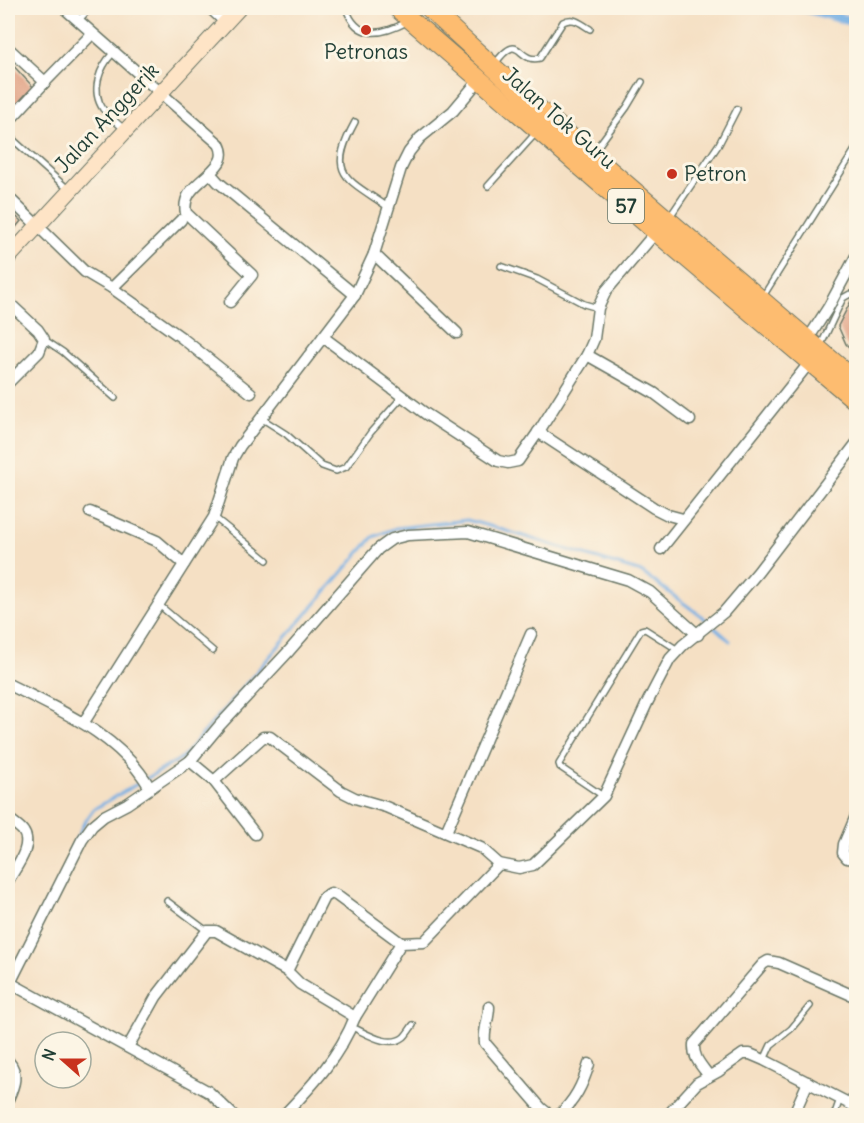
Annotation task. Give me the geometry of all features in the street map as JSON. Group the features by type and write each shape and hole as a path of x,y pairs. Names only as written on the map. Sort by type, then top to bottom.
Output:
{"main road":[{"name":"Jalan Anggerik","path":"8,258 238,8"},
{"name":"Jalan Tok Guru","path":"397,8 413,14 480,79 539,130 662,226 761,299 812,350 856,401"},
{"name":"Jalan Tok Guru","path":"429,8 448,14 493,67 592,154 662,226 812,350 856,381"},
{"path":"413,14 437,27 493,67"}],"street":[{"path":"64,8 220,146 221,162 188,195 184,204 186,213 252,275 230,302"},
{"path":"210,8 225,22"},
{"path":"8,122 92,34"},
{"path":"8,48 45,82"},
{"path":"84,722 214,517 233,458 355,295 374,254 401,168 409,152 420,138 453,111 480,79"},
{"path":"210,173 355,295"},
{"path":"8,197 85,272 112,288 182,338 251,393"},
{"path":"112,288 181,220"},
{"path":"323,337 426,414 498,461 508,463 518,461 587,355 594,339 598,308 606,291 662,226"},
{"path":"374,254 457,333"},
{"path":"661,549 812,350 828,308 856,256"},
{"path":"8,303 38,330 44,339 39,352 8,383"},
{"path":"587,355 654,393 690,420"},
{"path":"538,432 654,508 668,516 683,519"},
{"path":"214,781 263,736 270,737 355,798 386,807 481,848 499,864 519,868 533,865 604,796 670,659 724,612 758,572 856,444"},
{"path":"90,512 158,541 184,564"},
{"path":"234,1116 209,1092 9,985 82,840 92,826 147,782 190,761 378,549 392,539 408,535 468,532 628,580 650,592 700,633"},
{"path":"446,832 531,634"},
{"path":"8,684 84,722 111,742 147,782"},
{"path":"190,761 214,781 255,834"},
{"path":"856,816 844,844 843,853 847,858 856,859"},
{"path":"8,818 24,833 27,844 8,881"},
{"path":"287,970 324,897 331,893 401,943 424,942 499,864"},
{"path":"128,1047 156,997 207,931 216,931 287,970 300,984 353,1022"},
{"path":"283,1116 315,1083 401,943"},
{"path":"708,1076 693,1053 694,1044 768,961 779,963 856,997"},
{"path":"489,1007 484,1033 485,1042 544,1114"},
{"path":"668,1116 688,1091 743,1054 750,1054 764,1060 855,1104"},
{"path":"8,1061 15,1076 8,1099"},
{"path":"558,1116 568,1107 583,1084 589,1064"},
{"path":"793,1116 808,1082"}],"lane":[{"path":"78,21 90,8"},
{"path":"346,8 351,21 363,30 374,34 388,32 413,14"},
{"path":"493,67 505,50 510,48 516,48 535,59 540,58 563,22 569,19 576,20 590,29"},
{"path":"113,53 100,71 97,85 98,98 104,109 125,130"},
{"path":"592,154 627,107 642,82"},
{"path":"662,226 719,144 736,109"},
{"path":"355,122 343,145 340,156 341,167 350,181 390,208"},
{"path":"488,186 539,130"},
{"path":"8,135 69,190"},
{"path":"761,299 856,148"},
{"path":"501,266 537,279 584,304 598,308"},
{"path":"812,350 843,298 850,294 856,296"},
{"path":"44,339 63,352 115,398"},
{"path":"261,418 286,434 322,466 336,471 346,466 371,432 403,396"},
{"path":"214,517 267,560"},
{"path":"158,604 213,651"},
{"path":"604,796 560,767 559,764 640,630 645,629 678,650"},
{"path":"167,901 207,931"},
{"path":"764,1060 771,1045 791,1029 810,1006"},
{"path":"353,1022 376,1038 391,1042 403,1038 413,1025"},
{"path":"834,1116 841,1098"}],"building":[{"path":"8,60 35,89 10,116 8,114"},
{"path":"8,209 21,221 8,237"},
{"path":"852,299 856,303 856,354 846,344 838,326"}],"waterway":[{"path":"805,8 847,20 856,20"},
{"path":"71,851 84,823 94,809 182,758 373,537 396,528 467,520 641,572 704,618 730,641"}],"place":[{"name":"Petronas","path":"366,30"},
{"name":"Petron","path":"672,174"}]}
